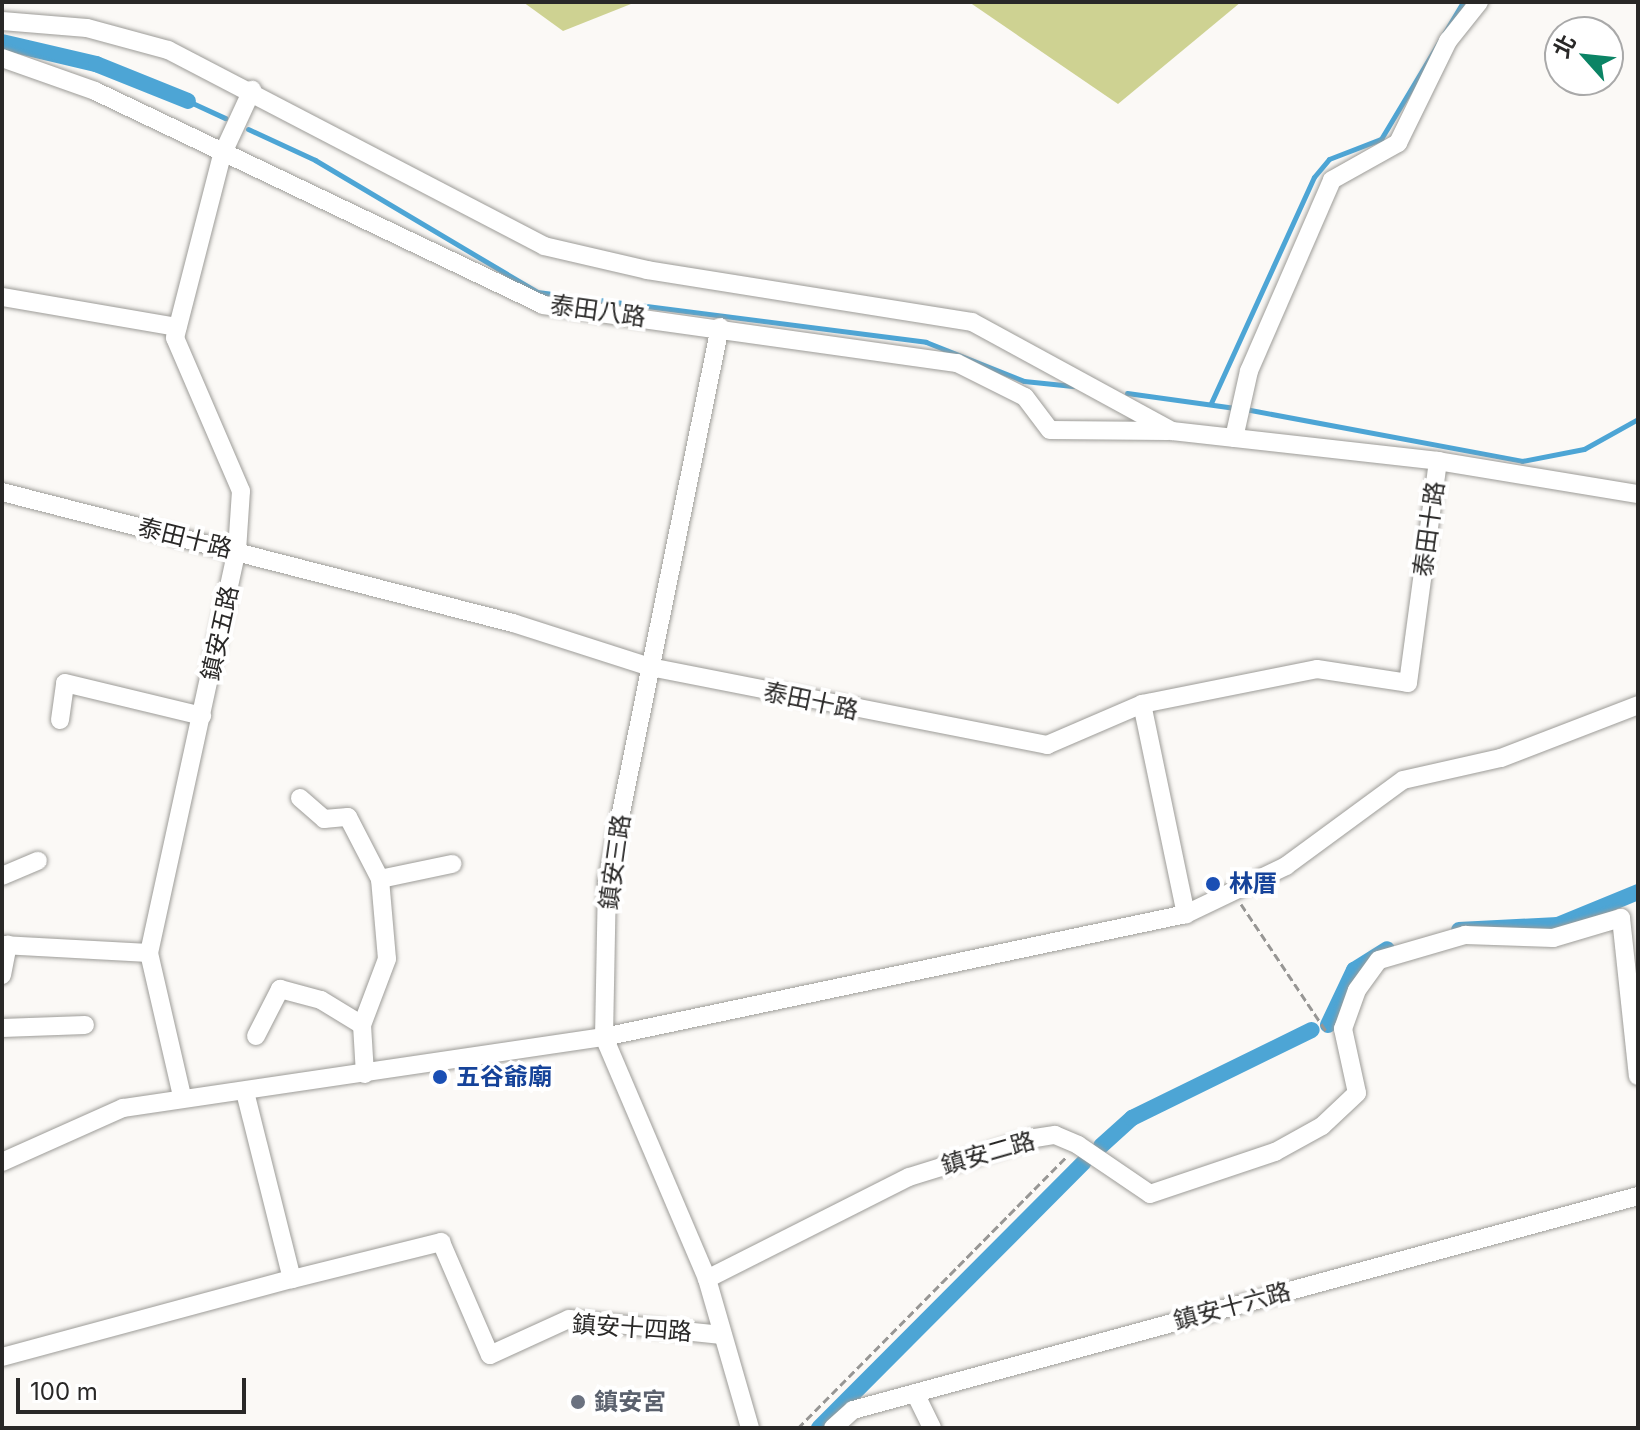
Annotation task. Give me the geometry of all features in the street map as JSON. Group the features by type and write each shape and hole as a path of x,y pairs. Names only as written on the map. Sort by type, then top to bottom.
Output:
{"street":[{"path":"1234,438 1242,401 1290,264 1332,180 1398,143 1448,41 1479,2"},
{"path":"2,21 125,35 252,90 476,217 544,246 647,270 972,322 1172,431 1438,461 1638,494"},
{"name":"泰田八路","path":"2,58 95,91 222,155 543,305 720,327 957,363 1025,397 1050,430 1172,431"},
{"name":"鎮安五路","path":"182,1096 149,953 237,551 241,491 175,338 222,155 252,90"},
{"path":"2,297 177,327"},
{"name":"鎮安三路","path":"720,327 607,881 604,1037 707,1279 750,1428"},
{"name":"泰田十路","path":"2,492 237,551 650,667 1047,745 1142,704 1317,669 1408,683 1438,461"},
{"path":"60,720 65,683 202,716"},
{"path":"1142,704 1186,914"},
{"path":"2,1162 98,1116 182,1096 245,1092 604,1037 1186,914 1235,894 1403,780 1501,758 1638,705"},
{"path":"300,798 324,819 348,817 380,879 387,959 362,1025 365,1074"},
{"path":"2,876 38,861"},
{"path":"380,879 452,864"},
{"name":"鎮安二路","path":"707,1279 909,1177 1035,1138 1055,1135 1078,1145 1150,1194 1275,1152 1322,1126 1357,1093 1343,1029 1357,990 1379,960 1465,935 1553,938 1621,918 1631,949"},
{"path":"2,975 5,945 149,953"},
{"path":"1631,949 1638,1076"},
{"path":"256,1036 280,989 321,1000 362,1025"},
{"path":"2,1028 85,1025"},
{"path":"245,1092 292,1279"},
{"name":"鎮安十六路","path":"833,1428 853,1410 1638,1196"},
{"name":"鎮安十四路","path":"2,1357 441,1242 490,1355 569,1319 722,1335"},
{"path":"915,1393 932,1428"}],"path":[{"path":"1235,894 1328,1033"},
{"path":"798,1428 1078,1145"}],"green space":[{"path":"523,2 636,2 563,31"},
{"path":"969,2 1241,2 1118,104"}],"waterway":[{"path":"1211,403 1314,177 1329,159 1381,139 1463,2"},
{"path":"2,42 96,64 188,101"},
{"path":"188,101 225,118"},
{"path":"248,129 315,160 537,292 926,342 1024,381 1073,386"},
{"path":"1127,393 1235,408"},
{"path":"1245,409 1522,461 1584,449 1638,419"},
{"path":"1459,930 1558,925 1638,892"},
{"path":"1328,1025 1354,970 1387,949"},
{"path":"1101,1146 1132,1118 1312,1030"},
{"path":"819,1428 1084,1162"}],"place":[{"name":"林厝","path":"1213,884"},
{"name":"五谷爺廟","path":"440,1077"},
{"name":"鎮安宮","path":"578,1402"}]}
